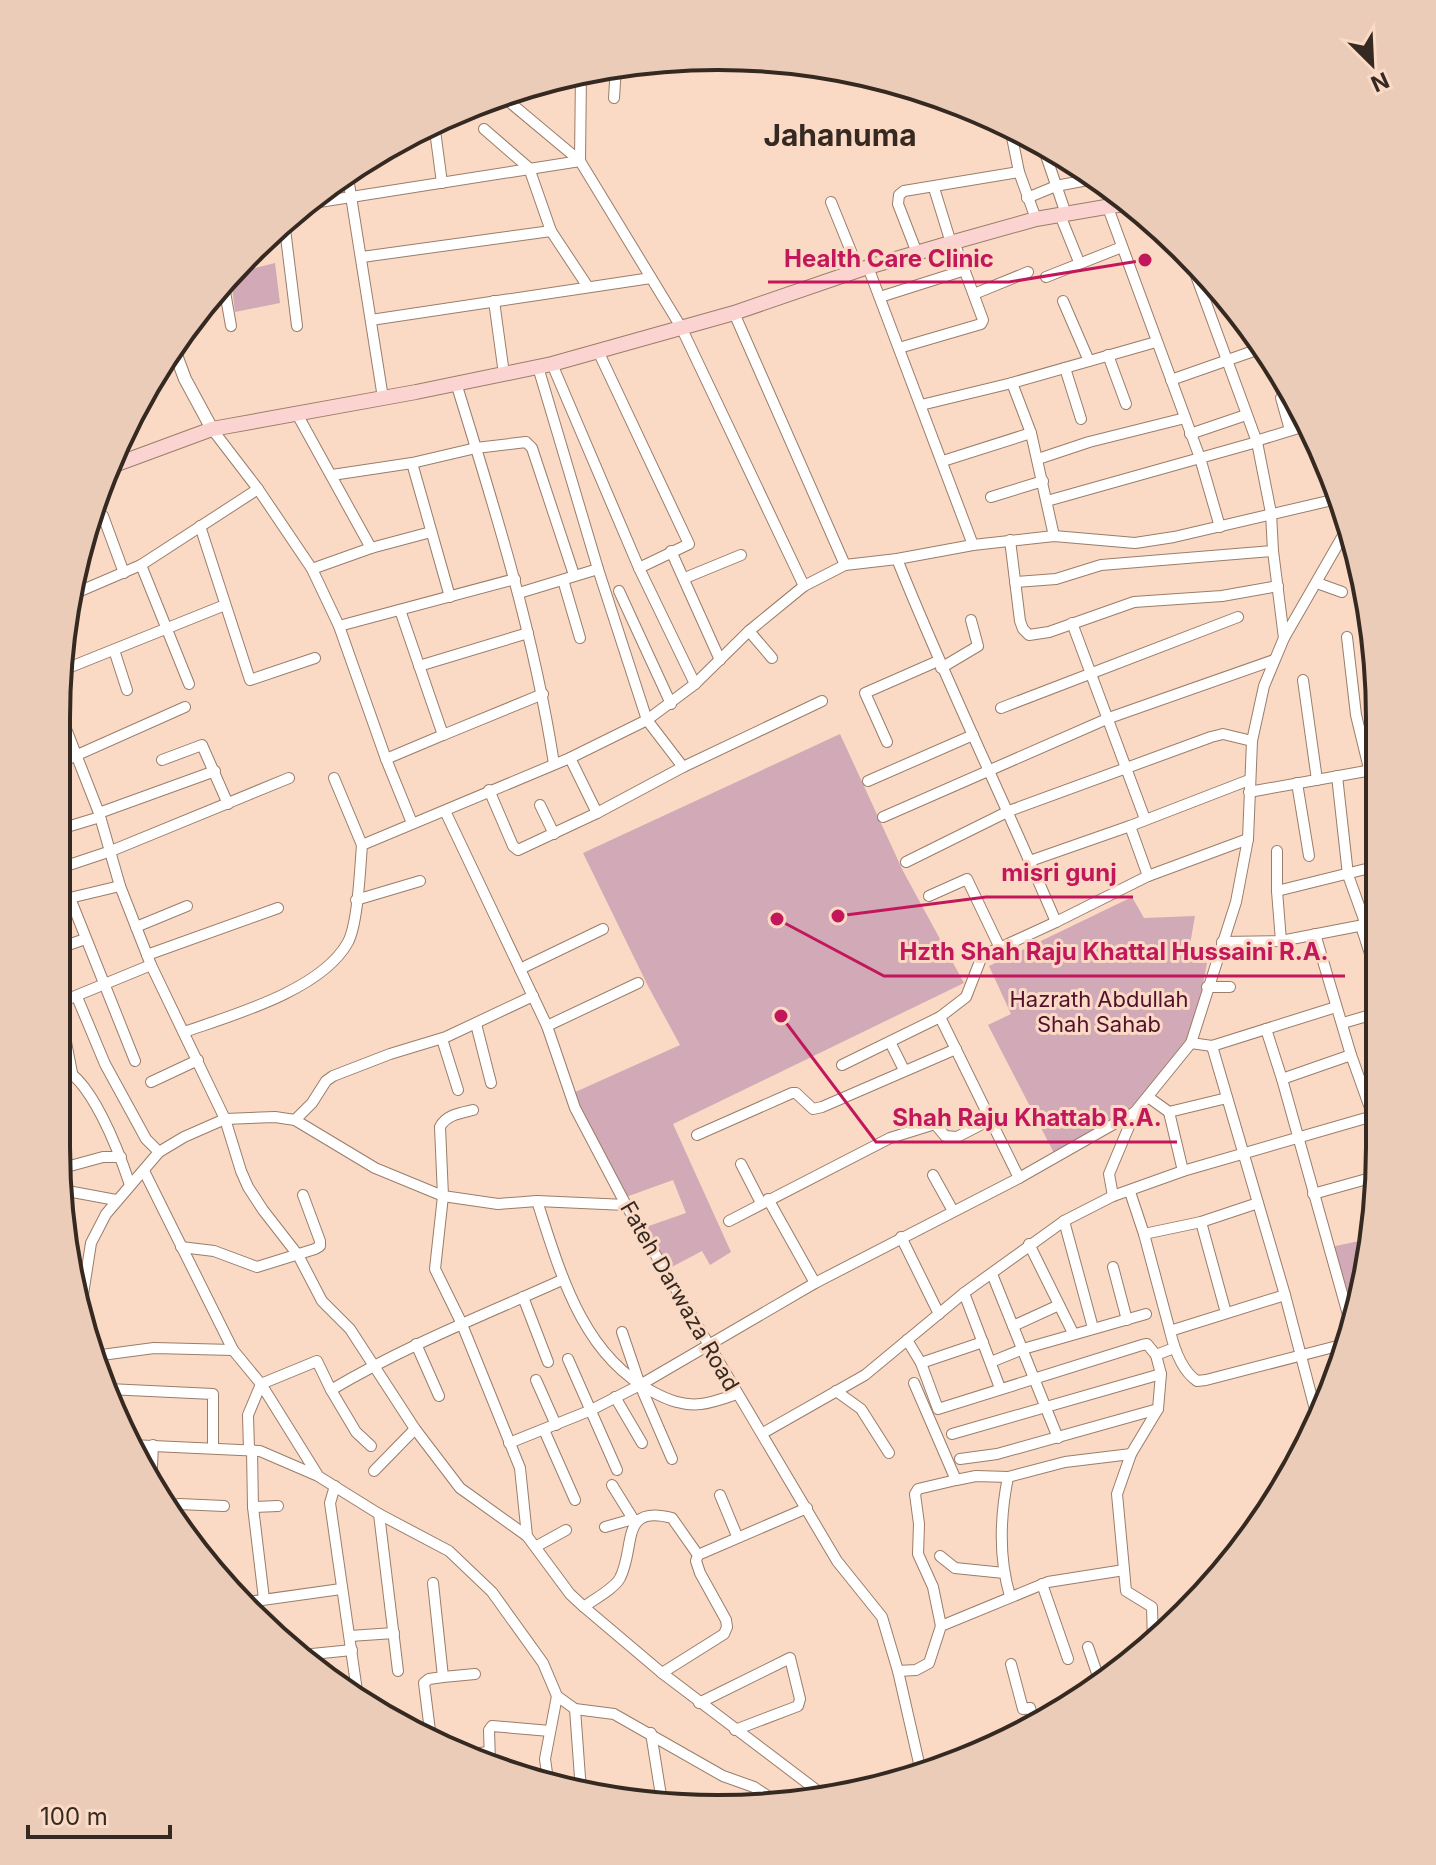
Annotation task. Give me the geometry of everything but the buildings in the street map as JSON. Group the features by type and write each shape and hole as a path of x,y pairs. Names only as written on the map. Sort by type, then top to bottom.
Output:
{"main road":[{"path":"123,462 212,429 545,365 734,313 952,242 1036,219 1113,204"}],"street":[{"path":"614,98 615,79"},
{"path":"580,161 581,85"},
{"path":"511,104 580,161 681,327 804,586"},
{"path":"484,129 529,168 551,231 588,287"},
{"path":"436,135 442,183"},
{"path":"1013,141 1019,172 1036,219"},
{"path":"1047,160 1079,262"},
{"path":"329,201 580,161"},
{"path":"917,253 897,198 904,191 1019,172"},
{"path":"1027,198 1056,186 1081,181"},
{"path":"349,185 383,398"},
{"path":"899,348 981,324 983,320 934,188"},
{"path":"831,202 880,297 973,545"},
{"path":"1107,205 1200,458 1220,527"},
{"path":"362,257 551,231"},
{"path":"286,236 297,326"},
{"path":"1046,277 1122,247"},
{"path":"880,297 965,270"},
{"path":"974,294 1028,272"},
{"path":"371,320 651,278"},
{"path":"1199,285 1256,442 1271,513 1284,638"},
{"path":"226,297 231,326"},
{"path":"494,301 504,374"},
{"path":"1063,301 1089,361"},
{"path":"734,313 845,565"},
{"path":"921,405 1156,342"},
{"path":"598,351 689,544 639,568"},
{"path":"1171,380 1252,351"},
{"path":"1108,355 1126,404"},
{"path":"178,359 212,429 258,489 312,569 339,626 412,823"},
{"path":"545,365 695,684"},
{"path":"545,365 598,569 647,720 683,767"},
{"path":"1065,368 1081,419"},
{"path":"456,383 519,593 543,694 554,764"},
{"path":"1012,383 1031,433 1054,536"},
{"path":"1281,398 1290,430"},
{"path":"297,414 371,548"},
{"path":"1190,434 1246,415"},
{"path":"1038,459 1089,442 1185,418"},
{"path":"1047,501 1297,428"},
{"path":"943,461 1031,433"},
{"path":"332,475 412,463 476,448 526,442 532,448 574,575"},
{"path":"412,463 450,597"},
{"path":"991,497 1043,481"},
{"path":"82,590 141,565 258,489"},
{"path":"362,845 570,758 647,720 695,684 749,631 804,586 845,565 1054,536 1135,543 1220,527 1329,501"},
{"path":"102,516 124,573"},
{"path":"200,526 250,680 315,658"},
{"path":"312,569 371,548 431,532"},
{"path":"1010,540 1020,621 1026,633 1033,636 1134,602 1222,596 1278,586"},
{"path":"1113,1196 1109,1174 1135,1112 1191,1043 1236,902 1248,839 1252,741 1264,686 1284,638 1341,540"},
{"path":"671,551 720,660"},
{"path":"1015,582 1056,579 1101,565 1273,551"},
{"path":"685,578 741,555"},
{"path":"897,559 939,665 1009,811 1056,922"},
{"path":"141,565 189,684"},
{"path":"519,593 598,569"},
{"path":"339,626 515,579"},
{"path":"563,580 580,638"},
{"path":"1317,583 1342,592"},
{"path":"619,591 671,704"},
{"path":"72,666 225,605"},
{"path":"400,610 443,735"},
{"path":"1001,708 1238,617"},
{"path":"887,742 865,693 939,665 978,646 971,620"},
{"path":"1072,623 1145,819"},
{"path":"749,631 772,658"},
{"path":"419,666 528,633"},
{"path":"1347,637 1356,715 1366,749"},
{"path":"114,650 127,690"},
{"path":"883,817 1109,718 1274,660"},
{"path":"1303,680 1317,780"},
{"path":"386,759 543,694"},
{"path":"489,790 516,849 521,849 822,701"},
{"path":"70,759 185,707"},
{"path":"868,781 973,735"},
{"path":"906,862 1009,811 1215,735 1252,741"},
{"path":"70,739 149,960 225,1119 248,1187 298,1255 322,1301 350,1329 415,1429 460,1488 527,1536 570,1594 584,1607 699,1703 813,1788"},
{"path":"162,760 202,745 228,804"},
{"path":"570,758 597,813"},
{"path":"70,825 215,771"},
{"path":"1030,861 1145,819 1249,786 1297,783 1366,771"},
{"path":"1337,776 1348,875 1366,922"},
{"path":"70,865 289,778"},
{"path":"184,1032 267,1003 312,977 337,958 349,940 362,845 334,778"},
{"path":"1297,783 1309,856"},
{"path":"540,805 554,834"},
{"name":"Fateh Darwaza Road","path":"445,811 547,1026 575,1108 626,1205 837,1561 882,1617 919,1763"},
{"path":"1130,826 1148,876"},
{"path":"842,1065 940,1017 966,997 982,956 1148,876 1248,839"},
{"path":"1277,851 1281,941"},
{"path":"1277,891 1366,869"},
{"path":"929,896 967,879 1000,948"},
{"path":"356,900 420,881"},
{"path":"120,886 70,898 135,1061"},
{"path":"136,927 187,906"},
{"path":"70,999 149,960 278,908"},
{"path":"1222,942 1281,941 1366,925"},
{"path":"520,969 603,929"},
{"path":"1315,934 1366,1096"},
{"path":"70,944 85,939"},
{"path":"547,1026 638,983"},
{"path":"1207,987 1230,987"},
{"path":"295,1120 333,1076 390,1054 442,1039 533,996"},
{"path":"77,997 105,1064 146,1139 159,1152"},
{"path":"1191,1043 1212,1046 1336,1007"},
{"path":"1343,1023 1366,1016"},
{"path":"940,1017 1019,1178"},
{"path":"476,1024 491,1083"},
{"path":"1266,1029 1346,1307"},
{"path":"442,1039 458,1090"},
{"path":"890,1042 904,1070"},
{"path":"1212,1046 1285,1295 1313,1403"},
{"path":"697,1135 792,1093 796,1093 813,1109 822,1107 956,1049"},
{"path":"1282,1079 1351,1055"},
{"path":"151,1082 198,1060"},
{"path":"70,1061 72,1073 112,1133 130,1185"},
{"path":"1148,1097 1169,1112 1183,1171"},
{"path":"1169,1112 1227,1098"},
{"path":"473,1110 451,1116 440,1127 443,1196 435,1269 461,1322 520,1468 527,1536"},
{"path":"509,1443 589,1411 640,1385 815,1283 1019,1178 1135,1112"},
{"path":"85,1284 91,1243 116,1200 159,1152 225,1119 275,1117 295,1120 375,1168 443,1196 498,1204 537,1201 626,1205"},
{"path":"729,1221 890,1138 935,1124 945,1136 957,1137 990,1120"},
{"path":"763,1433 865,1375 964,1293 1064,1221 1113,1196 1183,1171 1366,1120"},
{"path":"70,1166 103,1157 121,1157"},
{"path":"741,1164 815,1283"},
{"path":"144,1171 233,1350 261,1384 318,1476"},
{"path":"933,1175 953,1211"},
{"path":"1313,1194 1365,1179"},
{"path":"71,1192 116,1200"},
{"path":"1130,1192 1174,1348 1190,1376 1197,1381 1335,1346"},
{"path":"181,1247 214,1251 257,1267 320,1246 303,1195"},
{"path":"537,1201 562,1280 594,1341 640,1385 672,1402 700,1404 737,1394"},
{"path":"1144,1234 1201,1222 1258,1203"},
{"path":"1064,1221 1093,1328"},
{"path":"1201,1222 1226,1313"},
{"path":"901,1237 939,1314"},
{"path":"1029,1244 1073,1333"},
{"path":"1113,1267 1127,1320"},
{"path":"992,1274 1058,1438"},
{"path":"331,1390 373,1365 461,1322 562,1280"},
{"path":"964,1293 1000,1388"},
{"path":"1170,1331 1285,1295"},
{"path":"523,1297 548,1362"},
{"path":"1013,1326 1059,1305"},
{"path":"991,1362 1073,1333 1146,1314"},
{"path":"622,1332 640,1385 672,1459"},
{"path":"907,1340 921,1363 938,1409 1147,1344 1156,1355 1161,1374 1158,1409 1131,1454 1117,1494 1126,1591 1152,1607 1153,1627"},
{"path":"921,1363 983,1342"},
{"path":"416,1344 439,1396"},
{"path":"104,1355 154,1348 233,1350"},
{"path":"1156,1355 1174,1348"},
{"path":"568,1359 617,1470"},
{"path":"264,1599 253,1507 248,1415 261,1384 317,1361 356,1432 371,1446"},
{"path":"952,1434 1161,1374"},
{"path":"536,1380 556,1425"},
{"path":"914,1383 956,1480"},
{"path":"117,1389 213,1394 213,1448"},
{"path":"836,1391 861,1409 889,1453"},
{"path":"615,1397 642,1443"},
{"path":"960,1459 997,1454 1158,1409"},
{"path":"374,1471 415,1429"},
{"path":"544,1430 575,1500"},
{"path":"143,1445 260,1451 318,1476 379,1514 449,1551 492,1592 543,1663 557,1696 575,1709 614,1714 723,1776 764,1794"},
{"path":"152,1462 153,1445"},
{"path":"898,1671 916,1670 929,1663 941,1626 933,1587 918,1554 919,1524 915,1494 923,1486 976,1476 1008,1477 1065,1462 1131,1454"},
{"path":"1008,1477 1002,1509 1004,1573 1010,1596"},
{"path":"584,1607 619,1580 634,1521 612,1485"},
{"path":"335,1486 330,1503 356,1685"},
{"path":"720,1495 737,1536"},
{"path":"178,1505 224,1506"},
{"path":"253,1507 278,1506"},
{"path":"662,1673 724,1634 727,1627 700,1573 696,1561 698,1555 807,1508"},
{"path":"379,1514 398,1671"},
{"path":"605,1527 653,1514 672,1518 698,1555"},
{"path":"537,1546 566,1530"},
{"path":"940,1556 955,1568 1004,1573"},
{"path":"941,1626 1042,1584 1124,1570"},
{"path":"433,1583 443,1677"},
{"path":"1042,1584 1068,1659"},
{"path":"256,1600 341,1589"},
{"path":"350,1636 394,1633"},
{"path":"1088,1647 1097,1672"},
{"path":"315,1654 352,1650"},
{"path":"699,1703 790,1658 800,1699 798,1706 735,1730"},
{"path":"1011,1664 1023,1709 1030,1708 1032,1714"},
{"path":"430,1727 424,1683 429,1679 475,1674"},
{"path":"547,1772 545,1759 557,1696"},
{"path":"575,1709 580,1780"},
{"path":"490,1753 489,1730 494,1725 550,1731"},
{"path":"651,1733 660,1792"}],"green space":[{"path":"275,263 280,303 235,312 232,290 252,269"},
{"path":"840,734 903,871 964,983 673,1124 731,1252 710,1265 702,1251 668,1269 643,1228 686,1213 673,1180 626,1197 573,1093 680,1045 583,853"},
{"name":"Hazrath Abdullah Shah Sahab","path":"1132,897 1144,918 1195,916 1188,956 1207,963 1196,1021 1188,1042 1139,1102 1055,1155 988,1025 1011,1014 989,966"},
{"path":"1359,1241 1346,1306 1331,1247"}],"place":[{"name":"Health Care Clinic","path":"1145,260"},
{"name":"misri gunj","path":"838,916"},
{"name":"Hzth Shah Raju Khattal Hussaini R.A.","path":"777,919"},
{"name":"Shah Raju Khattab R.A.","path":"781,1016"}],"district":[{"name":"Jahanuma","path":"840,136"}]}
